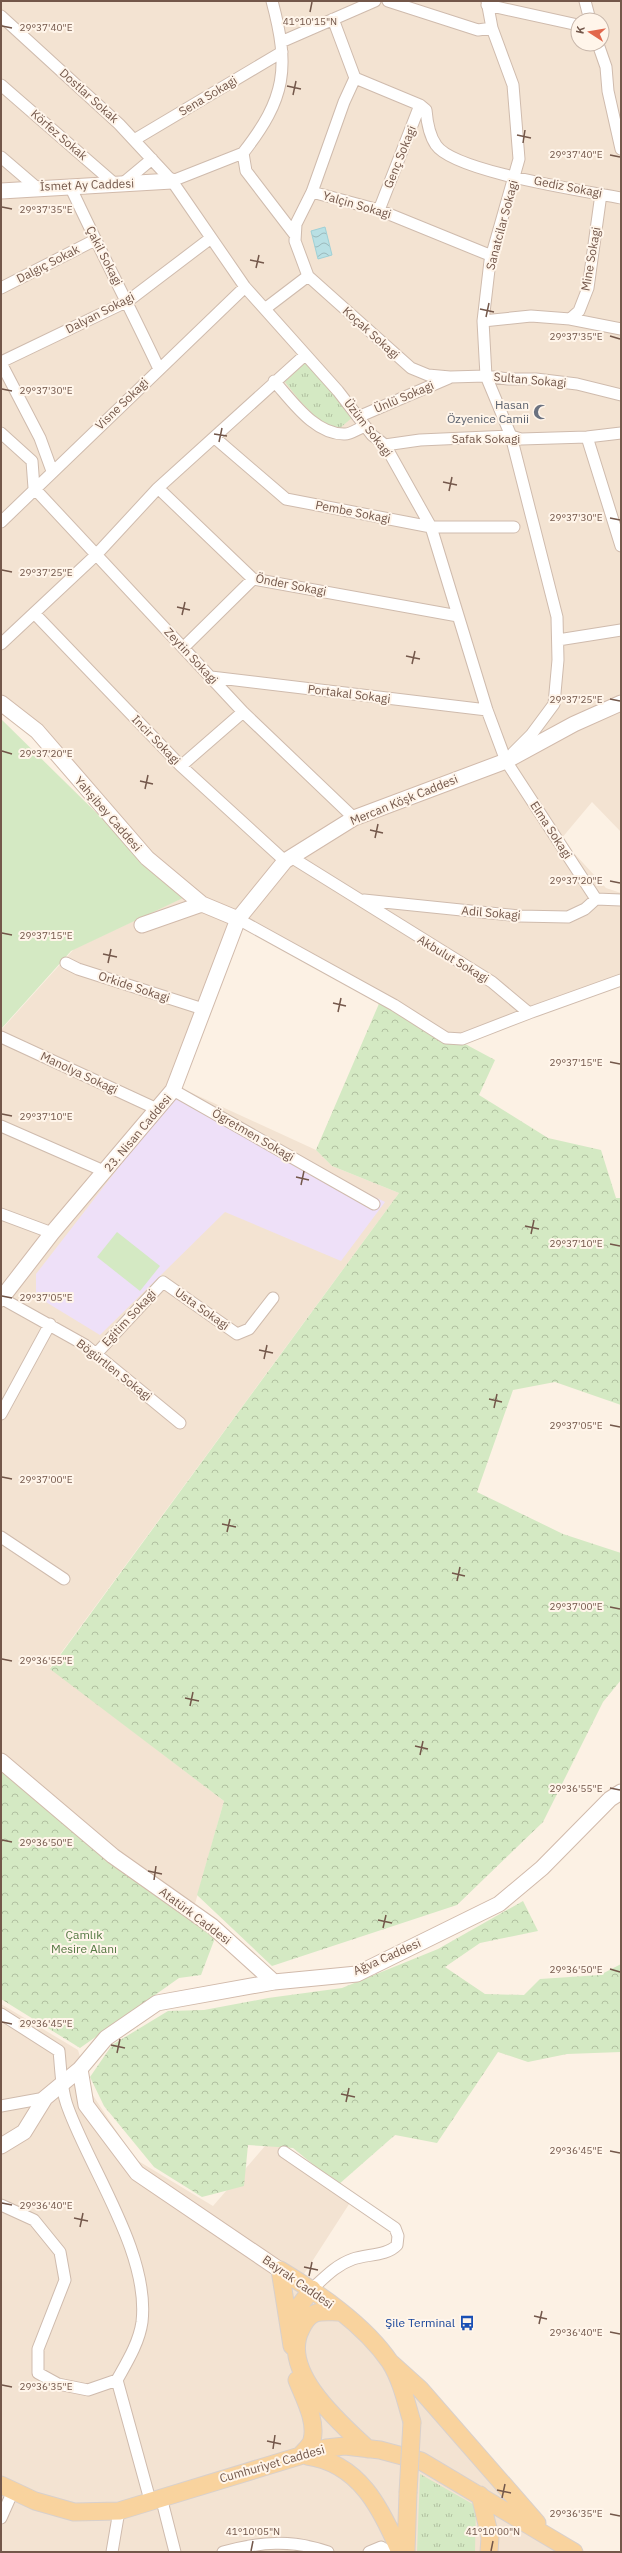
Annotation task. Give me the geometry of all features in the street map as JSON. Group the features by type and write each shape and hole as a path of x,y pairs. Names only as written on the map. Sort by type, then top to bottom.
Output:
{"main road":[{"name":"Bayrak Caddesi","path":"280,2270 312,2289 341,2312 390,2362 404,2393 412,2422 406,2552"},
{"path":"280,2270 291,2332 294,2374 310,2412 312,2427 312,2441 301,2455"},
{"path":"291,2332 297,2309 312,2289"},
{"path":"341,2312 317,2311 305,2320 298,2335 298,2356 302,2371 314,2393 334,2417 368,2449"},
{"path":"390,2362 420,2389 548,2536"},
{"name":"Cumhuriyet Caddesi","path":"7,2488 35,2501 74,2512 119,2511 301,2455 333,2448 368,2449 421,2461 510,2512 574,2552"},
{"path":"301,2455 325,2458 339,2465 365,2489 385,2518 400,2552"},
{"path":"480,2495 490,2545"},
{"path":"490,2545 497,2524 510,2512"}],"street":[{"path":"172,181 243,153 261,130 275,101 283,71 281,47 272,1"},
{"name":"Sena Sokagi","path":"134,140 281,47 333,19 375,1"},
{"path":"388,1 478,30 492,28"},
{"path":"585,1 588,12"},
{"path":"487,3 570,23"},
{"name":"Sanatcilar Sokagi","path":"487,3 492,28 513,85 519,159 492,256 483,321 486,376 511,436 557,617 558,640 558,660 554,704 531,735 506,761"},
{"name":"Dostlar Sokak","path":"1,16 119,124 172,181"},
{"path":"333,19 355,78 420,105"},
{"path":"601,52 606,67 608,91 621,149"},
{"name":"Yalçin Sokagi","path":"355,78 344,102 312,192 379,210 492,256"},
{"name":"Körfez Sokak","path":"1,85 119,184"},
{"name":"Gediz Sokagi","path":"420,105 426,110 430,131 436,146 450,156 485,170 621,198"},
{"name":"Genç Sokagi","path":"379,210 420,105"},
{"path":"243,153 246,171 295,235"},
{"path":"1,157 36,188"},
{"path":"119,184 152,159"},
{"name":"İsmet Ay Caddesi","path":"1,191 172,181"},
{"name":"Üzüm Sokagi","path":"172,181 245,287 266,308 305,355 338,391 361,421 385,445 431,527 487,710 506,761"},
{"name":"Çakil Sokagi","path":"70,186 95,240 128,301 159,369"},
{"path":"295,235 296,224 312,192"},
{"name":"Mine Sokagi","path":"570,319 579,311 588,288 601,194"},
{"name":"Koçak Sokagi","path":"295,235 295,241 308,276 411,368 428,375 450,377 486,376"},
{"name":"Dalyan Sokagi","path":"1,362 128,301 211,238"},
{"name":"Dalgıç Sokak","path":"1,288 95,240"},
{"path":"266,308 308,276"},
{"name":"Visne Sokagi","path":"1,522 34,488 245,287"},
{"path":"483,321 532,316 570,319 621,329"},
{"path":"1,644 96,555 158,488 305,355"},
{"path":"1,362 40,438 52,471"},
{"name":"Sultan Sokagi","path":"486,376 577,384 621,395"},
{"name":"Ünlü Sokagi","path":"361,421 450,377"},
{"path":"274,382 320,428 345,434 361,421"},
{"path":"1,433 32,460 34,488"},
{"name":"Safak Sokagi","path":"385,445 420,440 511,436 521,439 587,437 621,433"},
{"path":"587,437 621,546"},
{"name":"Pembe Sokagi","path":"215,438 286,499 431,527 514,527"},
{"name":"Zeytin Sokagi","path":"34,488 243,712 354,818"},
{"name":"Önder Sokagi","path":"158,488 253,580 458,616"},
{"path":"183,648 253,580"},
{"name":"Incir Sokagi","path":"34,613 181,766 288,859"},
{"path":"558,640 621,630"},
{"name":"Portakal Sokagi","path":"211,677 487,710"},
{"name":"Yahşibey Caddesi","path":"1,703 37,731 146,858 202,904"},
{"name":"Mercan Köşk Caddesi","path":"238,918 288,859 354,818 506,761 574,724 621,703"},
{"path":"181,766 243,712"},
{"name":"Elma Sokagi","path":"506,761 596,899"},
{"name":"Akbulut Sokagi","path":"288,859 363,900 427,943 492,982 529,1014"},
{"path":"596,899 617,899"},
{"name":"Adil Sokagi","path":"363,900 519,916 568,917 585,909 596,899"},
{"path":"142,925 202,904 238,918 394,1005 446,1038 462,1039 621,980"},
{"name":"23. Nisan Caddesi","path":"1,1298 52,1233 106,1172 173,1090 238,918"},
{"name":"Orkide Sokagi","path":"66,963 78,969 203,1009"},
{"name":"Manolya Sokagi","path":"1,1037 157,1109"},
{"name":"Ögretmen Sokagi","path":"173,1090 374,1204"},
{"path":"1,1126 106,1172"},
{"path":"1,1214 52,1233"},
{"name":"Usta Sokagi","path":"163,1282 238,1334 249,1329 273,1298"},
{"name":"Egitim Sokagi","path":"96,1354 163,1282"},
{"name":"Bögürtlen Sokagi","path":"1,1298 50,1324 96,1354 180,1423"},
{"path":"1,1414 50,1324"},
{"path":"1,1537 64,1579"},
{"name":"Atatürk Caddesi","path":"1,1761 113,1856 212,1926 274,1982"},
{"name":"Ağva Caddesi","path":"1,2146 24,2132 45,2098 80,2069 106,2038 157,2003 274,1982 357,1974 499,1904 542,1868 610,1799 621,1792"},
{"path":"1,2014 59,2051 62,2084 68,2109 86,2146 139,2272 143,2306 139,2335 117,2380 175,2552"},
{"name":"Bayrak Caddesi","path":"80,2069 86,2105 137,2173 280,2270"},
{"path":"1,2106 45,2098"},
{"path":"284,2152 395,2228 398,2236 397,2245 393,2250 353,2259 334,2268 312,2289"},
{"path":"1,2205 34,2220 60,2252 65,2280 38,2349 38,2373 58,2384 88,2390 117,2380"},
{"path":"1,2518 7,2488"},
{"path":"112,2552 119,2511"},
{"path":"223,2552 250,2544 272,2542 302,2544 328,2552"},
{"path":"369,2552 381,2547 389,2552"}],"shaded area":[{"path":"1,1 621,1 621,832 592,802 561,839 606,888 621,893 621,984 459,1041 231,919 168,1082 316,1150 332,1166 399,1193 50,1668 224,1801 193,1911 115,1851 1,1755 1,1030 74,949 195,892 147,858 1,699"},
{"path":"174,1096 385,1202 341,1261 225,1212 100,1335 36,1296 36,1274"},
{"path":"1,2004 78,2050 90,2091 135,2159 213,2206 272,2138 353,2198 304,2274 345,2308 560,2552 1,2552"}],"green space":[{"path":"306,362 354,416 340,428 327,428 300,401 285,382"},
{"path":"1,719 183,898 71,951 1,1029"},
{"path":"381,999 495,1060 479,1095 548,1138 601,1150 616,1198 621,1198 621,1405 555,1382 513,1390 477,1492 563,1534 621,1553 621,1680 603,1702 543,1822 457,1905 272,1966 197,1895 224,1801 50,1669 399,1193 332,1166 316,1150"},
{"path":"117,1232 160,1266 140,1291 97,1257"},
{"name":"Çamlık Mesire Alanı","path":"1,1764 112,1857 215,1938 201,1975 179,1978 80,2048 1,1999"},
{"path":"523,1901 538,1931 480,1943 445,1967 485,1994 524,1995 540,1979 600,1975 621,1964 621,2052 567,2054 528,2062 498,2052 437,2143 395,2135 338,2185 293,2148 248,2145 244,2186 202,2197 154,2167 104,2106 90,2077 112,2045 168,2011 204,2010 268,1998 342,1988 438,1949"},
{"path":"420,2474 476,2506 475,2552 417,2552"}],"water":[{"path":"325,227 332,255 318,259 311,231"}],"place":[{"name":"Hasan Özyenice Camii","path":"541,412"},
{"name":"Şile Terminal","path":"467,2323"}]}
